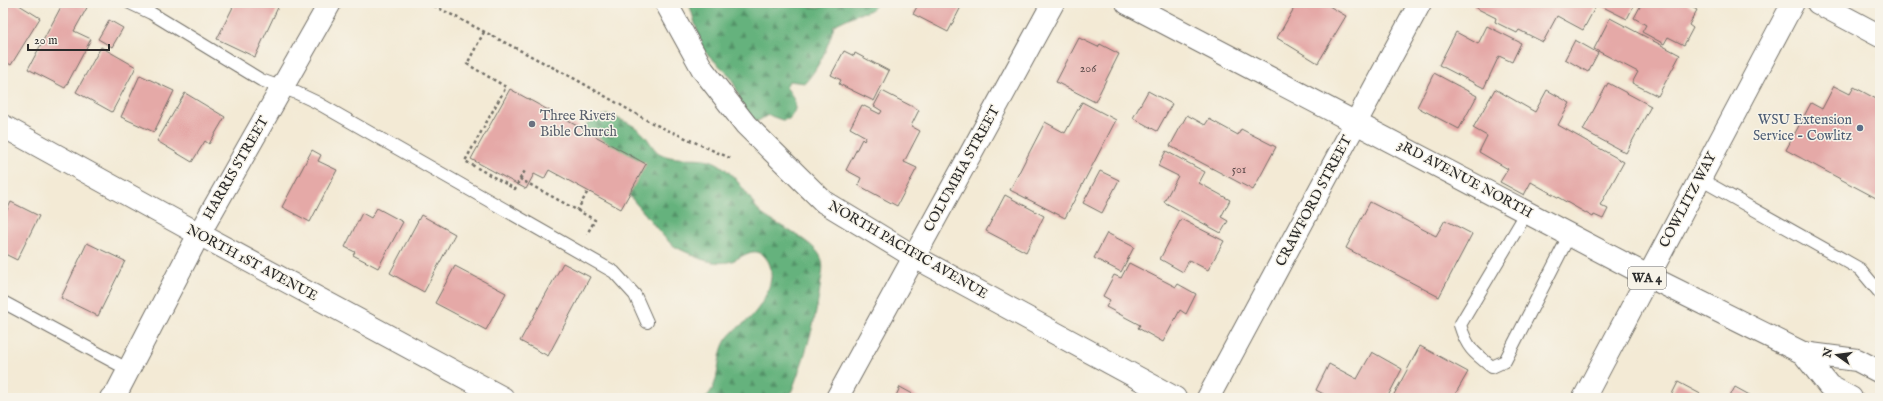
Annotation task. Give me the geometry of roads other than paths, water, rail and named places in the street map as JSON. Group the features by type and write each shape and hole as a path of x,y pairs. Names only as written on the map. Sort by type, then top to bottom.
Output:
{"street":[{"name":"HARRIS STREET","path":"111,398 116,394 129,370 199,234 330,3"},
{"name":"NORTH PACIFIC AVENUE","path":"666,3 702,70 746,125 824,202 913,256 1175,398"},
{"name":"COLUMBIA STREET","path":"837,398 913,256 1053,3"},
{"name":"3RD AVENUE NORTH","path":"1127,3 1648,276 1803,354 1856,360 1880,372"},
{"name":"CRAWFORD STREET","path":"1208,398 1420,3"},
{"name":"COWLITZ WAY","path":"1584,398 1793,3"},
{"path":"1818,3 1880,36"},
{"name":"NORTH 1ST AVENUE","path":"3,126 199,234 503,398"},
{"name":"3RD AVENUE NORTH","path":"1803,354 1829,386 1851,398"}],"lane":[{"path":"130,3 151,13 261,80 297,93 316,102 614,272 635,295 647,322"},
{"path":"1700,179 1860,269 1880,293"},
{"path":"1526,212 1460,324 1472,352 1492,367 1505,361 1570,234"},
{"path":"3,302 129,370"}],"place":[{"name":"Three Rivers Bible Church","path":"532,124"},
{"name":"WSU Extension Service - Cowlitz","path":"1860,128"}]}
